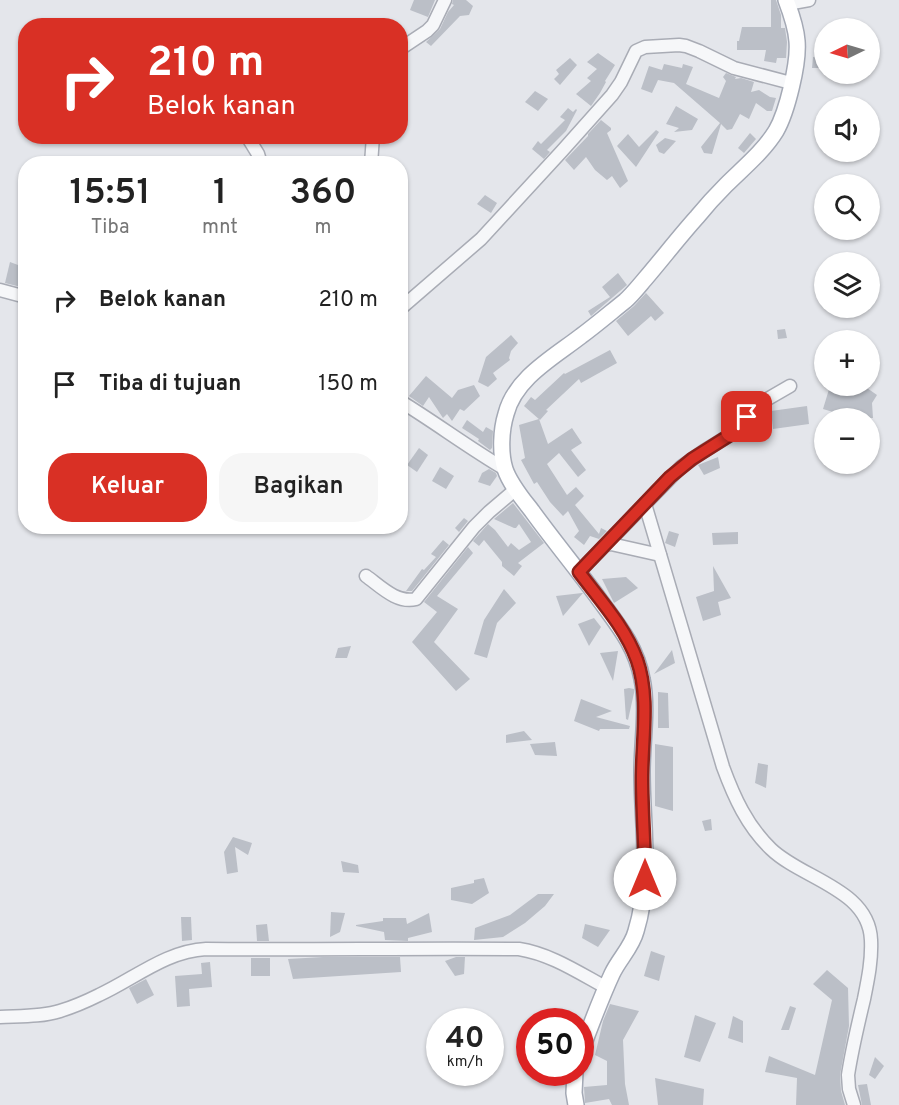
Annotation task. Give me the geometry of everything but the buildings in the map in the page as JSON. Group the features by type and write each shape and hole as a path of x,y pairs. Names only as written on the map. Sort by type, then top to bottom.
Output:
{"main road":[{"path":"594,1018 612,974 635,935 642,908 645,879 642,794 643,681 627,638 516,489 506,469 502,454 505,415 511,400 524,382 628,298 694,220 756,157 776,130 784,111 797,55 794,24 786,2"},
{"path":"574,1086 576,1105"}],"street":[{"path":"408,44 433,25 445,0"},
{"path":"786,2 809,0"},
{"path":"408,302 481,238 562,151 612,95 621,82 633,54 641,48 679,45 692,48 734,68 791,83"},
{"path":"0,290 18,295"},
{"path":"579,572 681,467 730,435 764,400 790,386"},
{"path":"408,406 506,469"},
{"path":"366,576 399,599 416,599 474,527 516,489"},
{"path":"645,504 733,794 756,834 771,850 785,861 846,896 865,915 871,939 869,975 848,1075 854,1105"},
{"path":"606,544 660,555"},
{"path":"0,1017 31,1016 60,1011 99,995 170,957 199,950 519,949 545,955 607,988"}],"route":[{"path":"645,879 642,794 643,681 627,638 579,572 670,477 692,459 730,435 747,417"}]}
